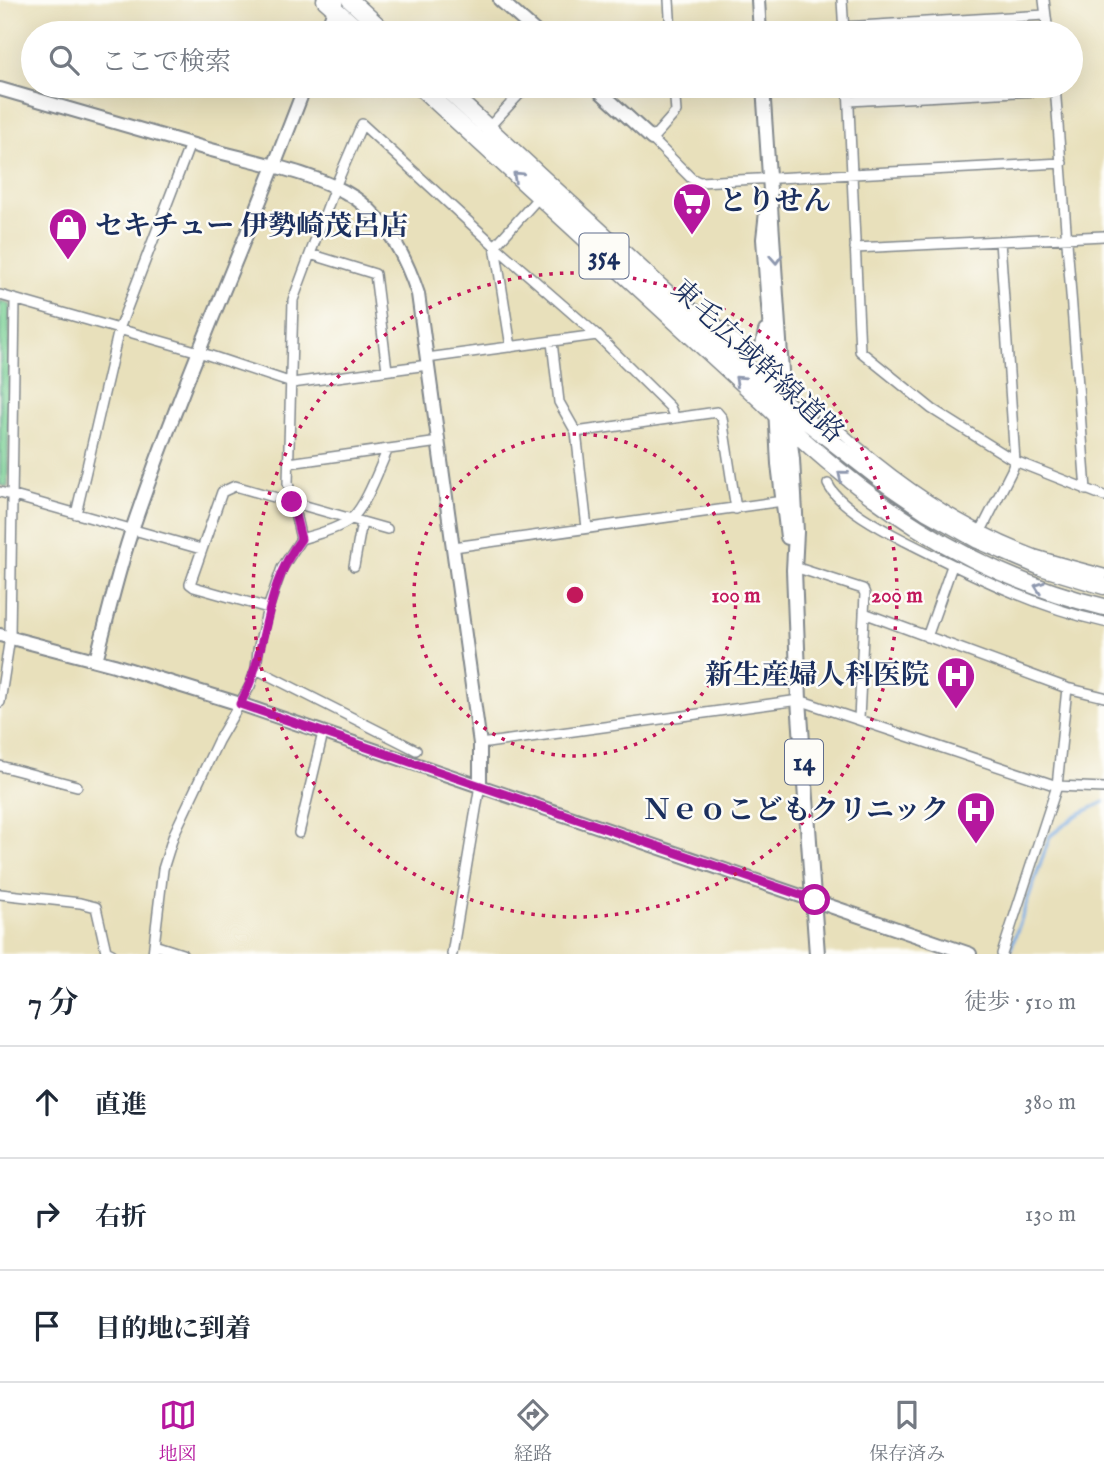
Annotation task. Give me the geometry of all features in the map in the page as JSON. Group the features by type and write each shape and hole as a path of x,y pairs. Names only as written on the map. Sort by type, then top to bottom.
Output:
{"highway":[{"path":"350,0 373,21"},
{"path":"332,3 350,21"},
{"name":"東毛広域幹線道路","path":"432,98 539,197 778,402 840,446 888,485 926,511 978,540 1104,586"},
{"name":"東毛広域幹線道路","path":"456,98 677,301 778,402 788,427 846,478 907,523 959,553 1065,596 1103,618"}],"main road":[{"name":"14","path":"778,402 783,501 794,569"},
{"name":"14","path":"788,427 796,532 794,569 799,700 817,954"}],"street":[{"path":"500,0 524,21"},
{"path":"669,0 670,21"},
{"path":"758,0 759,21"},
{"path":"842,0 843,21"},
{"path":"1044,0 1046,21"},
{"path":"328,21 332,3"},
{"path":"964,21 1045,15"},
{"path":"0,89 21,95"},
{"path":"31,98 275,167 335,187 356,199 378,219 401,252 418,294 480,744 480,785 452,954"},
{"path":"96,660 132,528 301,98"},
{"path":"489,127 516,98"},
{"path":"607,98 695,181 768,185 851,174 1062,163"},
{"path":"652,139 676,112 675,98"},
{"path":"764,98 768,185 775,245 778,402"},
{"path":"849,98 860,351 932,409 1015,461 1104,496"},
{"path":"849,101 897,98"},
{"path":"1057,98 1086,490"},
{"path":"301,539 288,483 293,300 335,187 362,124 597,335 670,407 675,418"},
{"path":"76,514 119,329 190,144"},
{"path":"677,301 706,317 742,349 751,352 762,346 765,285 763,239 768,185"},
{"path":"495,246 539,197"},
{"path":"855,248 1104,236"},
{"path":"982,529 1013,470 1015,461 999,241"},
{"path":"495,246 511,347"},
{"path":"310,254 375,274 387,370"},
{"path":"765,285 778,402"},
{"path":"0,295 199,352 292,383 597,335"},
{"path":"0,702 14,496 15,300"},
{"path":"552,342 559,402 576,432 587,528"},
{"path":"576,432 717,412 722,418 736,509"},
{"path":"821,413 858,448 928,499 1038,561 1104,574"},
{"path":"289,463 439,442"},
{"path":"840,446 858,448"},
{"path":"182,954 153,950 163,869 174,834 256,669 268,608 282,568 301,539 351,519 364,499 388,449"},
{"path":"828,484 836,496 866,519 951,566 1022,597 1065,612 1103,618"},
{"path":"268,608 190,584 222,492 234,486 387,529"},
{"path":"0,492 201,549"},
{"path":"454,547 783,501"},
{"path":"354,566 362,522"},
{"path":"907,523 920,549"},
{"path":"927,637 951,566"},
{"path":"794,569 863,589 865,594 859,719"},
{"path":"864,613 1068,688 1104,697"},
{"path":"5,636 96,660 240,704 970,954"},
{"path":"256,669 416,750"},
{"path":"1002,954 1057,786 1068,688"},
{"path":"480,744 799,700 1057,786 1104,788"},
{"path":"299,833 323,733"},
{"path":"0,766 77,786"},
{"path":"0,894 96,907 106,951 112,954"}],"green space":[{"path":"0,301 8,303 10,307 8,487 0,485"}],"waterway":[{"path":"1009,954 1050,836 1077,815 1104,802"}],"place":[{"name":"とりせん","path":"692,236"},
{"name":"セキチュー 伊勢崎茂呂店","path":"68,261"},
{"name":"新生産婦人科医院","path":"956,710"},
{"name":"Ｎｅｏこどもクリニック","path":"976,845"}],"route":[{"path":"292,502 301,539 282,568 268,608 256,669 240,704 815,900"}]}
